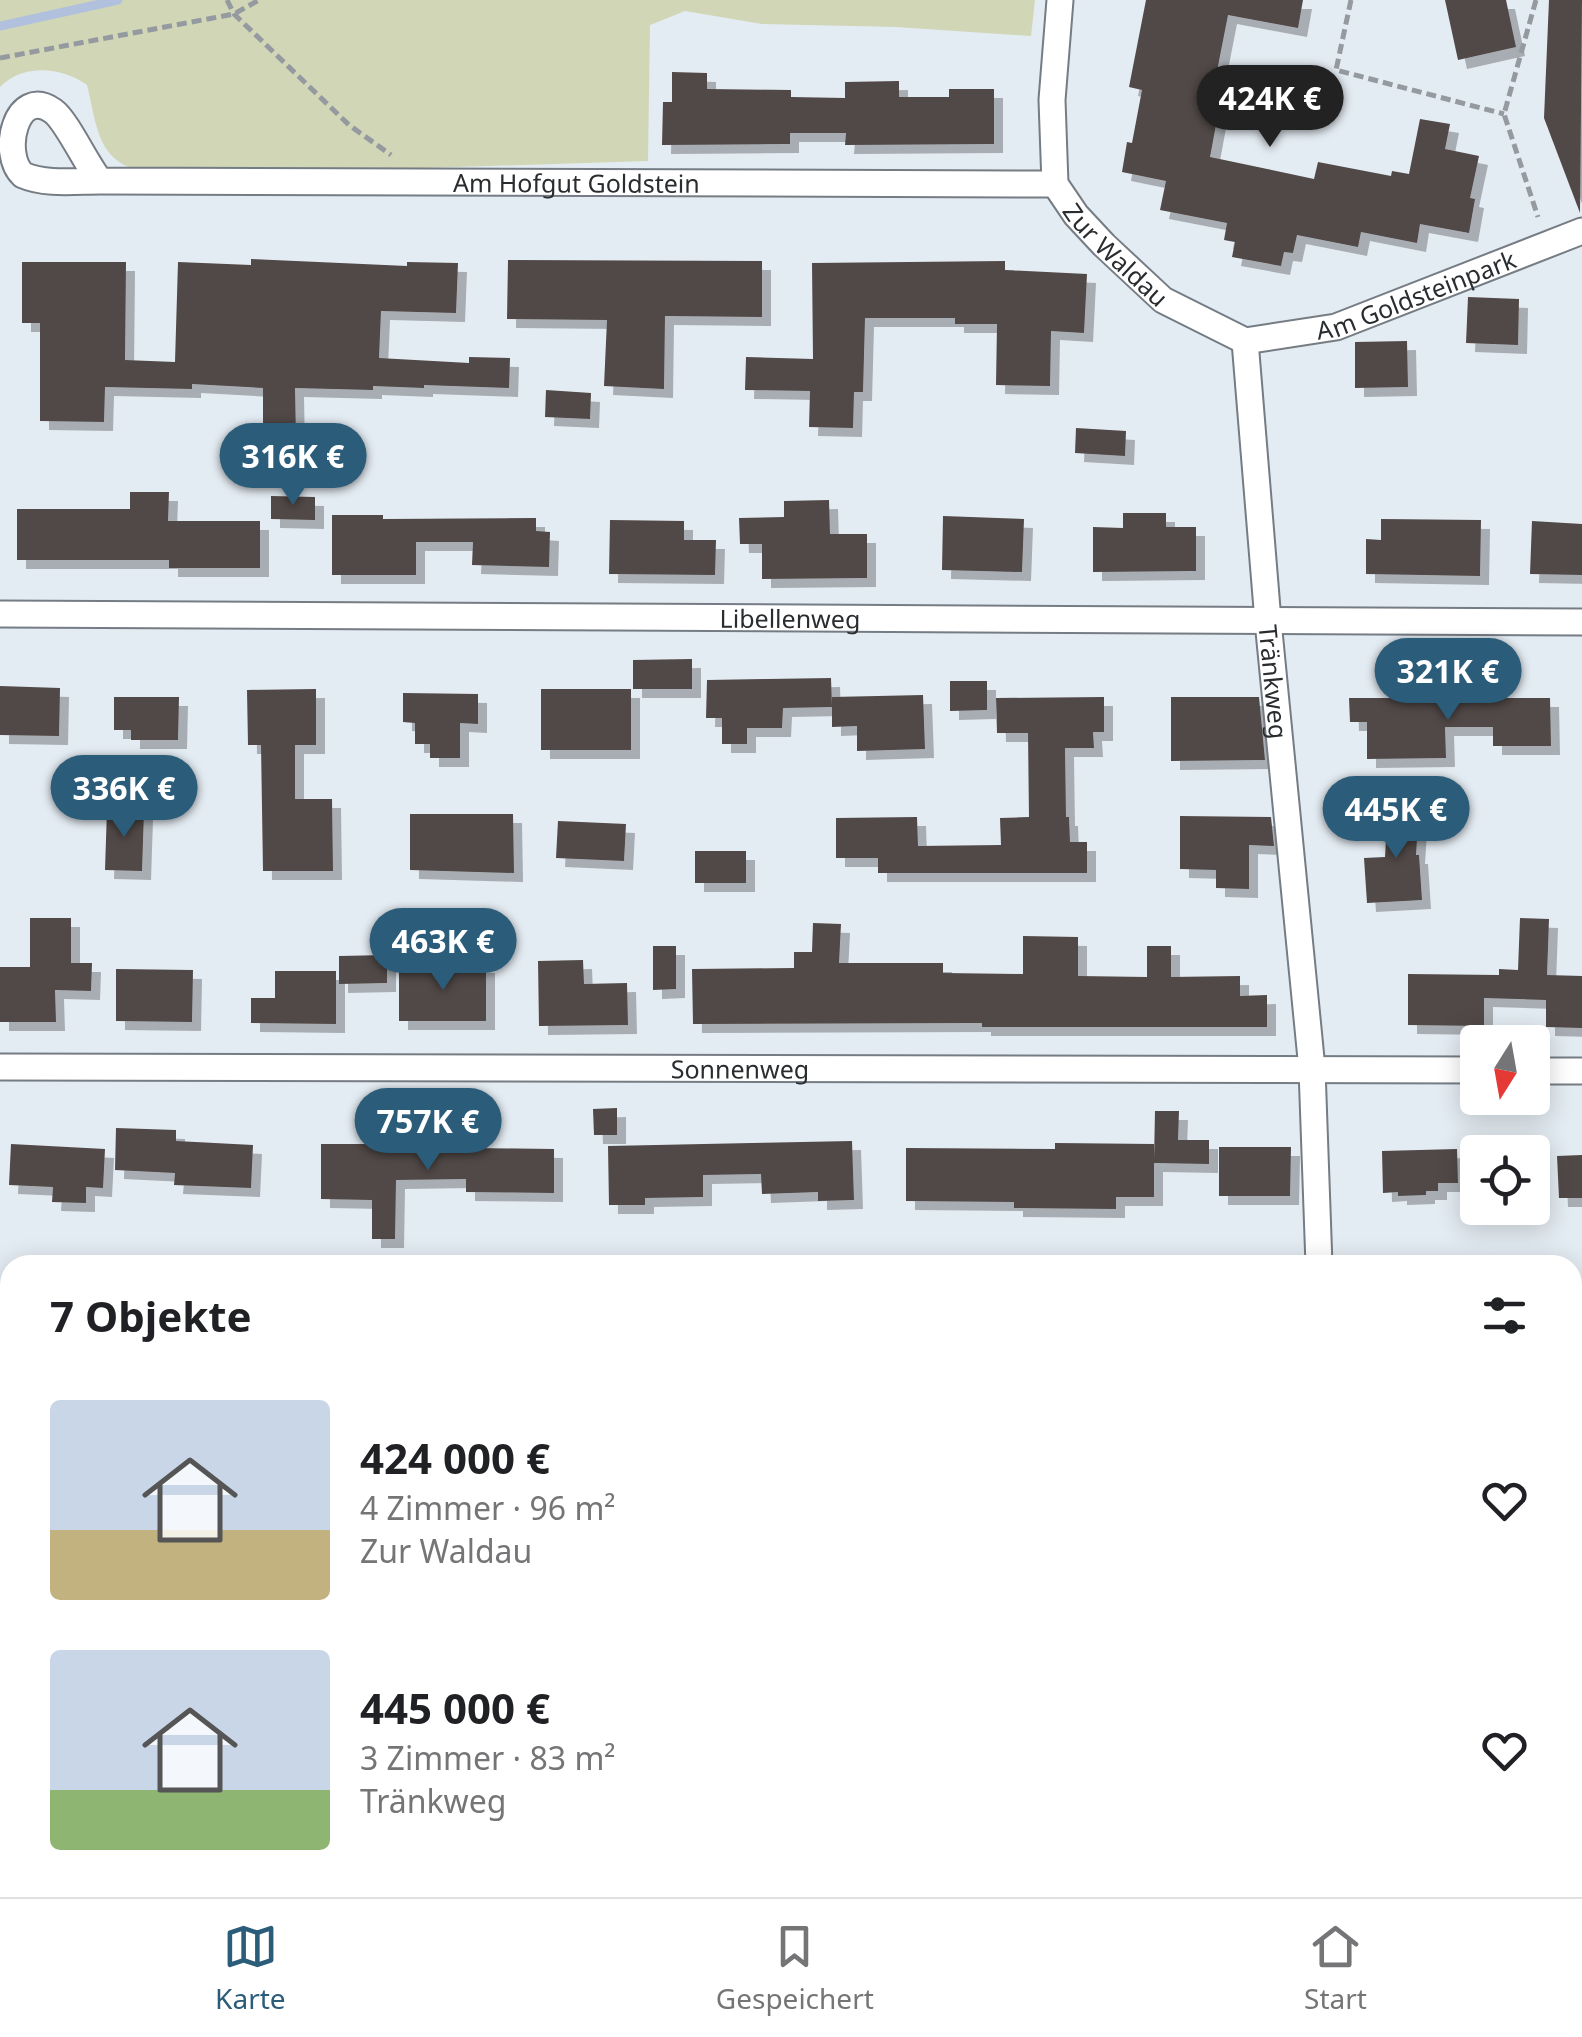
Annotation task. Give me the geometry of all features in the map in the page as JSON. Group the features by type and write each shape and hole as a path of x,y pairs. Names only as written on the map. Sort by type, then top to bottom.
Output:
{"street":[{"name":"Zur Waldau","path":"1060,0 1052,100 1055,184 1076,215 1104,245 1164,300 1245,341"},
{"name":"Am Hofgut Goldstein","path":"100,181 1055,184"},
{"name":"Am Goldsteinpark","path":"1245,341 1336,327 1582,231"},
{"name":"Tränkweg","path":"1245,341 1312,1069 1319,1255"},
{"name":"Libellenweg","path":"0,614 1582,622"},
{"name":"Sonnenweg","path":"0,1067 1460,1070"},
{"path":"1550,1071 1582,1071"}],"path":[{"path":"227,0 234,14 349,125 428,182"},
{"path":"0,58 234,14 259,0"},
{"path":"1351,0 1336,70 1504,114"},
{"path":"1536,0 1504,114 1546,244"}],"green space":[{"path":"0,0 1035,0 1031,36 762,24 685,11 650,25 648,161 425,168 134,169 112,156 105,146 87,85 66,74 43,70 20,74 0,87"}],"building":[{"path":"1146,0 1303,0 1298,28 1228,15 1209,112 1218,114 1210,157 1314,179 1318,162 1391,176 1392,171 1409,174 1420,119 1450,124 1445,149 1479,156 1470,198 1475,199 1469,233 1420,224 1417,243 1361,232 1358,247 1297,235 1293,253 1284,252 1281,266 1232,257 1235,242 1224,240 1227,223 1160,210 1166,181 1122,172 1142,90 1129,87"},
{"path":"1445,0 1506,0 1516,47 1458,60"},
{"path":"1549,0 1582,0 1580,213 1544,118"},
{"path":"672,72 707,73 707,89 791,90 791,97 845,98 845,82 899,81 899,97 949,97 949,89 994,89 994,144 845,145 846,133 790,133 790,144 662,145 663,102 672,102"},
{"path":"251,259 407,266 407,262 458,263 456,313 381,311 379,358 469,363 469,357 510,358 509,388 295,388 296,438 263,438 263,388 192,384 192,389 105,387 104,422 40,421 40,323 22,323 22,262 126,262 125,360 175,362 178,262 251,265"},
{"path":"508,260 762,261 762,317 665,316 664,389 604,386 607,320 507,319"},
{"path":"1005,261 1005,270 1087,274 1084,333 1051,331 1050,386 996,385 997,324 955,324 955,318 865,318 863,392 854,392 853,428 809,427 810,391 745,390 746,357 813,359 812,263"},
{"path":"1468,297 1519,299 1518,345 1466,343"},
{"path":"1407,341 1408,387 1355,388 1355,342"},
{"path":"546,390 591,393 590,419 545,417"},
{"path":"1076,428 1126,431 1125,456 1075,453"},
{"path":"130,492 169,492 168,521 260,521 260,568 169,568 169,560 17,560 17,509 130,509"},
{"path":"271,496 315,497 315,520 271,519"},
{"path":"829,500 830,534 867,534 867,578 762,579 762,544 740,544 739,518 784,517 784,501"},
{"path":"1123,513 1166,513 1166,527 1196,527 1196,571 1093,572 1093,527 1123,528"},
{"path":"332,515 383,515 383,519 536,518 536,531 550,532 549,567 472,565 473,542 416,542 416,575 332,575"},
{"path":"943,516 1024,519 1022,572 942,570"},
{"path":"1381,519 1481,520 1480,576 1366,574 1366,539 1381,540"},
{"path":"610,520 684,521 684,540 716,540 715,575 609,574"},
{"path":"1532,521 1582,524 1582,575 1530,574"},
{"path":"692,659 692,689 633,689 633,660"},
{"path":"831,678 832,707 783,708 782,728 747,728 747,744 722,744 722,718 706,718 707,680"},
{"path":"950,681 987,681 987,710 950,711"},
{"path":"0,686 60,688 59,736 0,735"},
{"path":"316,689 316,745 295,745 295,799 332,799 333,871 263,871 261,745 248,745 247,690"},
{"path":"541,689 631,689 631,750 541,750"},
{"path":"403,693 478,694 478,724 460,723 460,758 430,758 430,744 415,744 415,723 403,722"},
{"path":"923,695 925,749 857,751 857,726 832,727 832,697"},
{"path":"114,697 179,697 178,740 131,740 131,730 114,730"},
{"path":"1104,697 1104,732 1093,732 1094,748 1065,748 1070,842 1087,842 1087,873 878,873 878,858 836,858 836,818 917,817 918,846 1001,845 1000,818 1029,817 1028,733 997,733 996,698"},
{"path":"1171,697 1259,697 1265,760 1171,761"},
{"path":"1349,698 1550,698 1551,746 1493,746 1493,727 1445,727 1446,758 1367,759 1367,722 1350,722"},
{"path":"1388,805 1419,807 1416,855 1422,900 1367,903 1364,858 1385,857"},
{"path":"107,809 144,811 142,871 105,870"},
{"path":"410,814 513,814 514,873 410,870"},
{"path":"1180,816 1271,817 1274,846 1249,845 1249,889 1216,888 1216,870 1180,869"},
{"path":"558,821 626,824 624,861 556,858"},
{"path":"695,851 746,851 746,883 695,883"},
{"path":"30,918 71,918 71,963 92,963 91,991 55,990 56,1022 0,1022 0,967 30,967"},
{"path":"1520,918 1549,919 1547,975 1582,976 1582,1028 1546,1025 1546,1000 1484,998 1484,1025 1408,1025 1408,974 1499,975 1499,969 1518,970"},
{"path":"813,923 841,924 839,963 943,963 943,973 1023,974 1023,936 1078,937 1078,976 1147,977 1147,946 1171,946 1171,977 1240,976 1240,996 1267,995 1267,1027 693,1024 692,969 794,968 794,952 812,952"},
{"path":"653,946 676,946 676,989 653,990"},
{"path":"387,955 387,983 339,984 339,956"},
{"path":"583,960 584,984 627,983 628,1025 539,1026 538,961"},
{"path":"486,964 486,1021 399,1021 399,965"},
{"path":"116,969 193,970 192,1022 116,1021"},
{"path":"275,971 336,971 336,1024 251,1023 251,998 275,998"},
{"path":"617,1108 617,1135 594,1135 593,1109"},
{"path":"1155,1111 1179,1111 1178,1140 1209,1140 1209,1164 1154,1163 1154,1197 1116,1197 1116,1209 1014,1208 1014,1202 906,1201 906,1148 1055,1149 1055,1143 1154,1144 1154,1161"},
{"path":"116,1128 176,1130 176,1141 253,1145 251,1188 174,1185 175,1173 115,1170"},
{"path":"852,1141 854,1200 818,1201 818,1192 762,1194 761,1174 703,1175 703,1197 645,1198 645,1205 609,1205 608,1146"},
{"path":"11,1144 105,1149 103,1188 86,1187 86,1203 52,1202 53,1187 9,1185"},
{"path":"321,1144 469,1144 469,1148 554,1149 554,1193 466,1192 466,1179 396,1180 395,1239 372,1239 372,1200 321,1199"},
{"path":"1219,1147 1291,1147 1290,1196 1219,1196"},
{"path":"1457,1149 1458,1183 1438,1183 1438,1191 1426,1191 1426,1195 1383,1193 1382,1151"},
{"path":"1582,1155 1582,1198 1559,1198 1557,1156"}],"waterway":[{"path":"0,26 118,0"}]}
